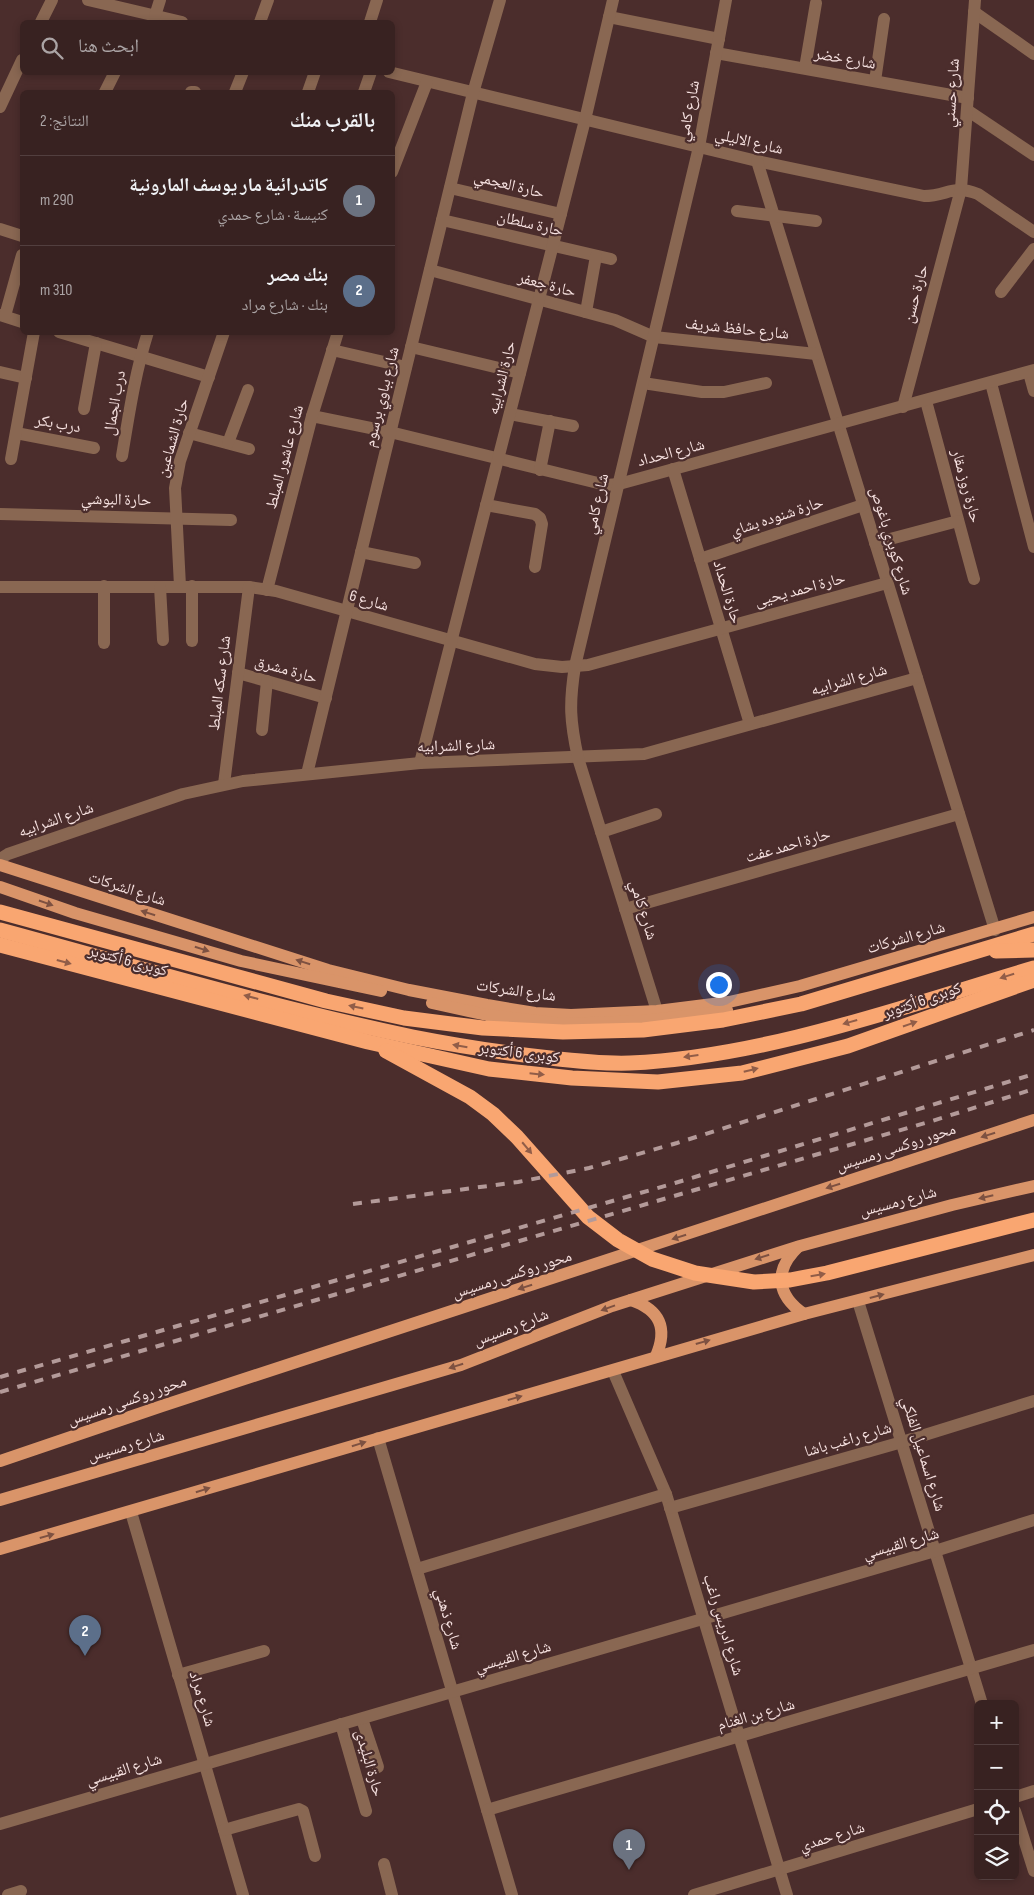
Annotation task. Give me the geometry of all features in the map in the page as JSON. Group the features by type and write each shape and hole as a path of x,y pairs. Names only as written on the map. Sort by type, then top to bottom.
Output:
{"highway":[{"name":"كوبرى 6 أكتوبر","path":"0,912 316,998 404,1018 483,1028 564,1032 643,1030 723,1020 801,1004 1034,934"},
{"path":"0,930 373,1029 463,1047 574,1061 628,1063 734,1050 810,1033 1034,968"},
{"name":"كوبرى 6 أكتوبر","path":"0,945 368,1042 489,1069 572,1078 658,1082 742,1073 848,1046 1034,980"},
{"path":"974,952 1034,950"},
{"path":"368,1042 470,1097 493,1114 517,1137 588,1217 618,1240 652,1259 695,1273 754,1282 790,1280 827,1273 1034,1220"}],"main road":[{"name":"شارع الشركات","path":"0,865 328,970 409,990 535,1013 572,1015 657,1011 729,1002 800,986 1034,918"},
{"name":"شارع الشركات","path":"0,887 75,913 241,961 487,1015 564,1024 642,1021 704,1014 752,1005 1034,925"},
{"name":"محور روكسى رمسيس","path":"0,1461 1034,1120"},
{"name":"شارع رمسيس","path":"0,1500 461,1365 631,1300 800,1246 952,1205 1034,1186"},
{"path":"800,1246 789,1255 783,1268 781,1281 784,1295 792,1306 804,1314"},
{"path":"0,1549 613,1371 656,1356 804,1314 1034,1255"},
{"path":"631,1300 645,1305 656,1314 662,1328 662,1342 656,1356"}],"street":[{"path":"42,20 52,0"},
{"path":"88,0 147,17 168,20"},
{"path":"147,17 160,0"},
{"path":"261,20 268,0"},
{"path":"371,20 377,0"},
{"name":"شارع بباوي برسوم","path":"308,774 473,93 500,0"},
{"name":"حارة الشرابيه","path":"420,763 585,120 613,0"},
{"name":"شارع كامي","path":"657,1011 578,758 571,724 570,696 699,147 726,0"},
{"path":"805,68 816,3"},
{"path":"975,6 1034,54"},
{"name":"شارع حسني","path":"961,189 975,6"},
{"path":"609,16 719,39"},
{"path":"875,81 884,19"},
{"name":"شارع خضر","path":"716,53 875,81 968,104"},
{"path":"0,107 5,85 20,63"},
{"name":"شارع الاليلي","path":"395,74 757,161 924,196 961,189"},
{"path":"106,90 114,75"},
{"path":"236,90 242,75"},
{"path":"309,90 314,75"},
{"path":"365,90 370,75"},
{"path":"395,164 427,82"},
{"path":"968,104 1034,155"},
{"name":"شارع كوبري باغوص","path":"757,161 995,930"},
{"name":"حارة العجمي","path":"450,188 561,214"},
{"path":"961,189 978,194 1034,232"},
{"name":"حارة حسن","path":"903,407 961,189"},
{"path":"737,211 816,221"},
{"name":"حارة سلطان","path":"442,220 611,259"},
{"path":"0,229 20,235"},
{"path":"1001,292 1034,249"},
{"path":"586,312 596,256"},
{"path":"20,261 3,316 20,321"},
{"name":"حارة جعفر","path":"430,270 615,320 654,337"},
{"name":"درب بكر","path":"11,459 33,335"},
{"path":"69,335 209,377"},
{"name":"درب الجمال","path":"122,456 140,357 147,335"},
{"name":"حارة الشماعين","path":"192,641 186,586 175,518 175,488 180,461 223,335"},
{"name":"شارع عاشور المبلط","path":"267,590 312,416 337,335"},
{"name":"شارع حافظ شريف","path":"654,337 816,354"},
{"path":"84,409 96,343"},
{"path":"411,347 520,373"},
{"path":"332,350 406,367"},
{"path":"1032,371 1034,391"},
{"name":"شارع الحداد","path":"312,416 390,432 593,483 619,484 1032,371"},
{"path":"0,372 26,378"},
{"path":"643,383 702,392 746,389 766,383"},
{"path":"991,383 1034,547"},
{"path":"228,444 248,390"},
{"name":"حارة روز مقار","path":"926,400 974,579"},
{"path":"510,414 572,426"},
{"path":"540,470 550,421"},
{"name":"درب بكر","path":"16,433 94,448"},
{"path":"189,433 249,449"},
{"name":"حارة الحداد","path":"673,470 750,724"},
{"path":"486,505 535,514 540,518 542,524 535,567"},
{"name":"حارة شنوده بشاي","path":"700,559 863,505"},
{"name":"حارة البوشي","path":"0,514 231,520"},
{"path":"875,543 958,521"},
{"path":"361,552 415,563"},
{"name":"حارة احمد يحيى","path":"721,629 887,583"},
{"path":"104,586 104,643"},
{"name":"شارع 6","path":"0,587 249,587 347,611 535,664 562,667 588,665 721,629"},
{"path":"160,587 162,640"},
{"name":"شارع سكه المبلط","path":"224,784 249,587"},
{"name":"حارة مشرق","path":"238,673 326,698"},
{"name":"شارع الشرابيه","path":"0,859 8,854 183,794 224,784 420,763 644,754 917,678"},
{"path":"262,730 267,681"},
{"path":"601,832 656,814"},
{"name":"حارة احمد عفت","path":"625,909 958,814"},
{"name":"شارع اسماعيل الفلكي","path":"858,1301 981,1700"},
{"name":"شارع ادريس راغب","path":"613,1371 666,1494 705,1618 787,1895"},
{"name":"شارع راغب باشا","path":"670,1508 902,1442 1034,1401"},
{"name":"شارع ذهني","path":"378,1438 512,1895"},
{"path":"417,1569 666,1494"},
{"name":"شارع مراد","path":"131,1512 243,1895"},
{"name":"شارع القبيسي","path":"0,1824 936,1551 1034,1520"},
{"name":"شارع بن الغنام","path":"487,1810 1034,1650"},
{"path":"178,1675 264,1651"},
{"path":"362,1719 378,1767"},
{"name":"حارة البليدى","path":"341,1724 366,1811"},
{"path":"1019,1796 1034,1792"},
{"path":"224,1830 299,1809 303,1811 315,1856"},
{"name":"شارع حمدي","path":"694,1895 974,1810"},
{"path":"1019,1824 1034,1871"},
{"path":"384,1864 392,1895"},
{"path":"8,1895 21,1891"}],"railway":[{"path":"353,1204 518,1182 589,1168 677,1143 1034,1030"},
{"path":"0,1377 675,1183 1034,1074"},
{"path":"0,1392 932,1121 1034,1089"}],"place":[{"name":"بنك مصر","path":"85,1656"},
{"name":"كاتدرائية مار يوسف المارونية","path":"629,1870"}]}
